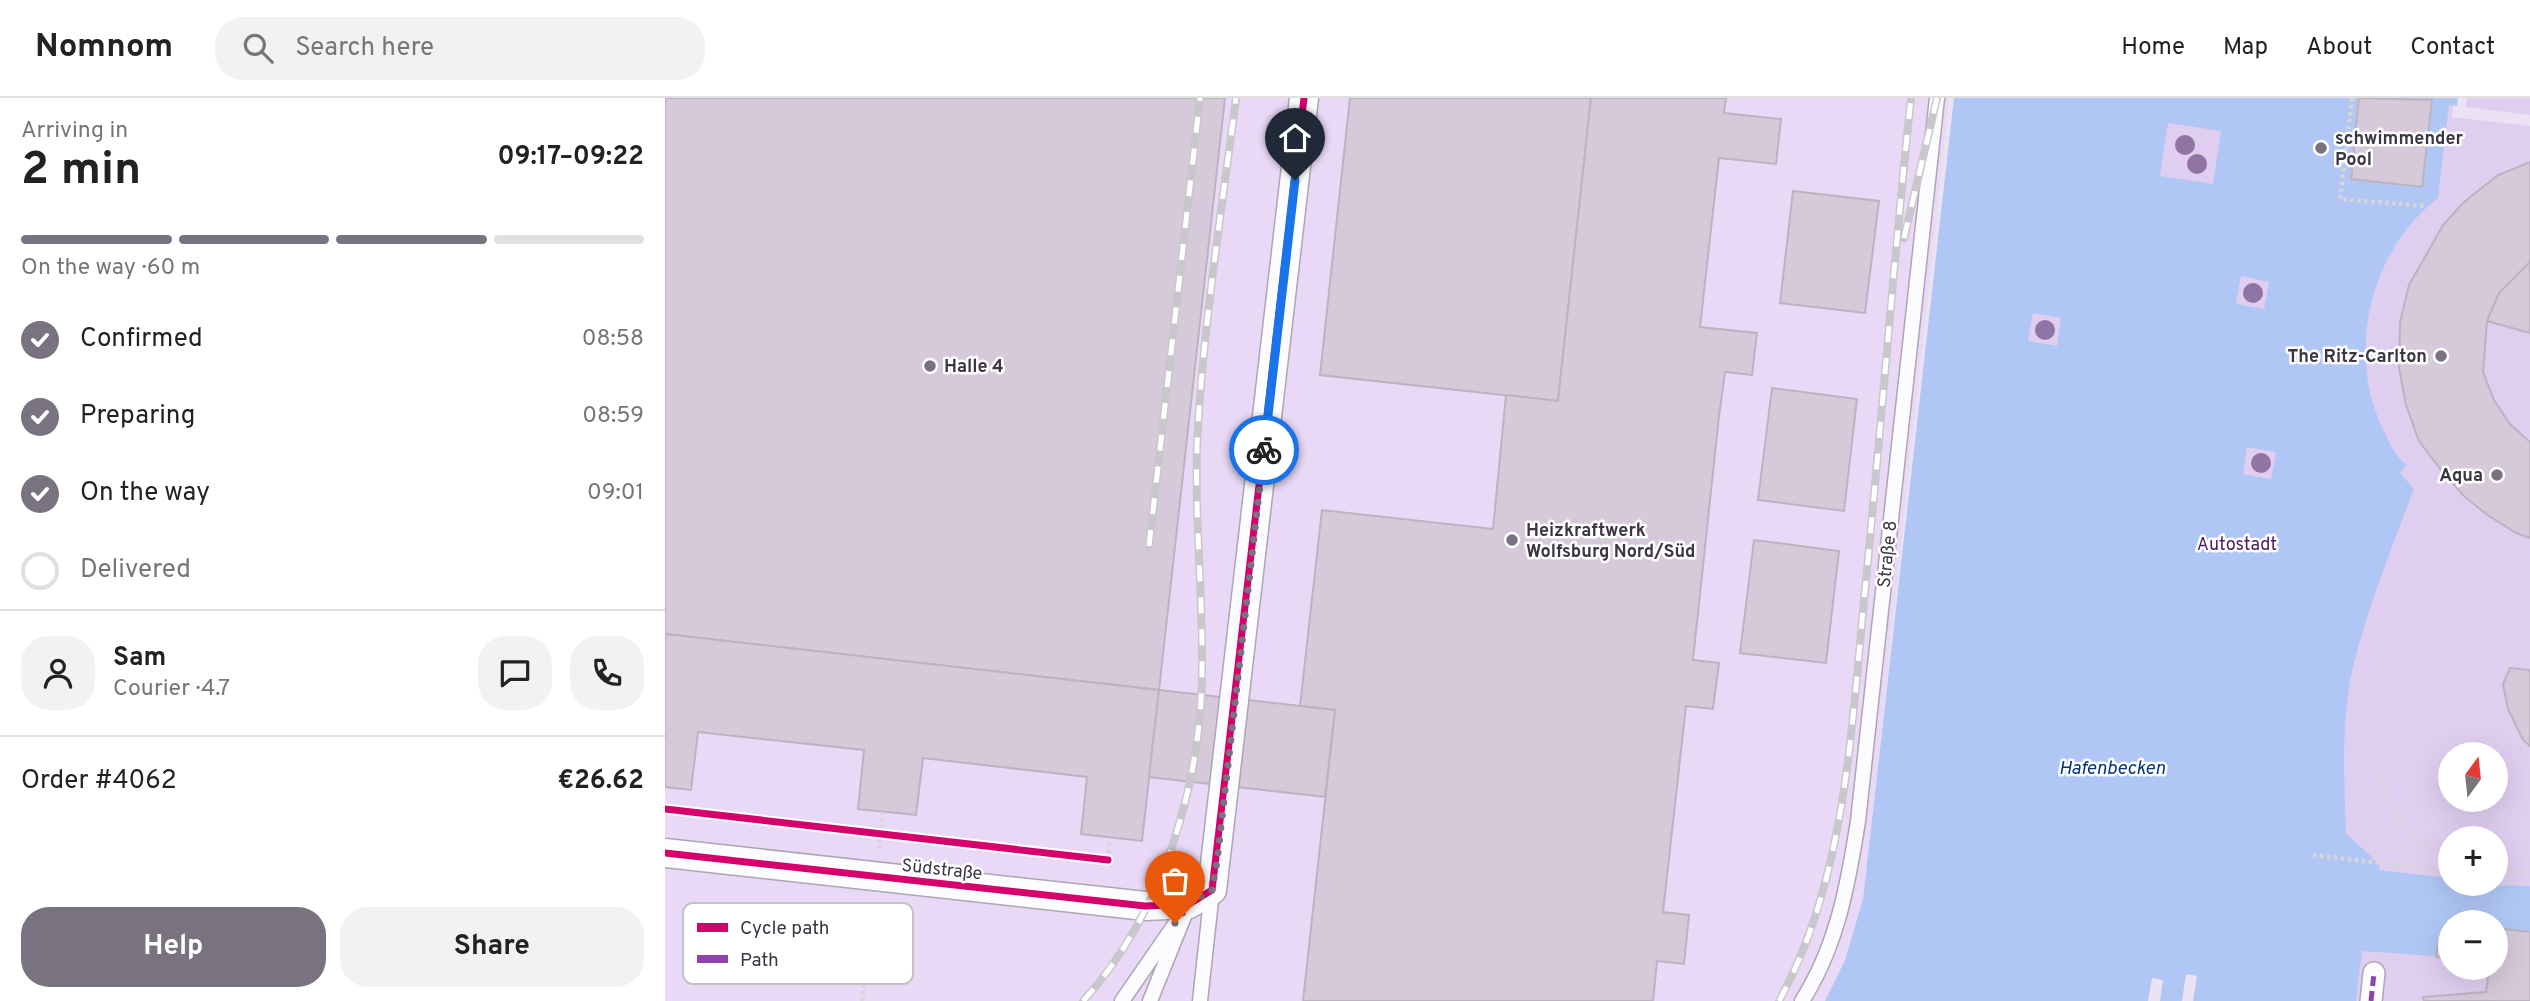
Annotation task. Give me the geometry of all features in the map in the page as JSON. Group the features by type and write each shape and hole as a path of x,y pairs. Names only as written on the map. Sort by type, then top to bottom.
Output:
{"street":[{"path":"1200,897 1304,98"},
{"name":"Südstraße","path":"665,853 1145,906 1200,897"},
{"path":"2371,1001 2374,973"}],"lane":[{"name":"Straße 8","path":"1802,1001 1819,974 1847,897 1858,821 1937,98"},
{"path":"1122,1001 1200,897"},
{"path":"1150,1001 1200,897"},
{"path":"1200,897 1200,1001"}],"path":[{"path":"2352,98 2340,199 2426,206"},
{"path":"2383,776 2389,801 2412,838 2428,850 2438,853"},
{"path":"1108,860 1110,838"},
{"path":"2313,855 2438,870"},
{"path":"2508,871 2530,873"}],"shaded area":[{"path":"665,98 1949,98 1863,900 1844,960 1825,1001 665,1001"}],"green space":[{"name":"Hafenbecken","path":"1980,98 2454,98 2452,117 2530,126 2530,1001 1883,1001"},
{"path":"2467,98 2530,98 2530,115 2466,107"}],"water":[{"name":"Hafenbecken","path":"1954,98 2458,98 2457,106 2449,105 2438,198 2415,220 2395,246 2381,274 2371,305 2366,337 2366,369 2372,401 2391,445 2407,465 2400,473 2414,489 2373,599 2349,687 2344,771 2346,833 2380,865 2379,870 2438,877 2438,896 2508,896 2508,885 2530,886 2530,936 2508,933 2508,910 2438,910 2438,956 2362,951 2356,1001 1825,1001 1845,960 1863,899","holes":["2168,123 2221,131 2213,184 2160,176","2241,276 2269,282 2264,309 2236,304","2033,313 2061,318 2057,346 2028,341","2247,447 2276,452 2271,479 2243,474"]}],"pier":[{"path":"2186,974 2197,976 2193,1001 2182,1001"},
{"path":"2152,978 2163,980 2160,1001 2148,1001"}],"building":[{"name":"Halle 4","path":"665,98 1225,98 1159,690 665,634"},
{"path":"1350,98 1591,98 1558,401 1320,375"},
{"name":"Heizkraftwerk Wolfsburg Nord/Süd","path":"1591,98 1726,98 1724,113 1781,119 1776,164 1719,158 1700,327 1757,333 1752,375 1725,372 1719,416 1693,660 1719,663 1713,709 1686,706 1663,912 1689,915 1684,964 1657,961 1653,1001 1303,1001 1335,710 1300,706 1322,510 1493,529 1506,395 1558,401"},
{"path":"2359,98 2432,100 2422,187 2351,179"},
{"name":"The Ritz-Carlton","path":"2530,162 2530,262 2499,293 2487,321 2483,372 2494,400 2510,424 2530,442 2530,538 2516,533 2486,514 2464,496 2441,470 2419,441 2406,405 2399,368 2400,322 2409,285 2443,225 2463,203 2498,175"},
{"path":"1793,191 1879,201 1865,313 1780,303"},
{"path":"2530,262 2530,333 2487,321 2499,293"},
{"path":"1772,388 1857,399 1844,511 1758,500"},
{"path":"1754,540 1839,551 1826,663 1740,653"},
{"path":"665,634 1159,690 1142,841 1081,834 1087,777 923,758 916,815 858,809 864,750 698,732 691,790 665,787"},
{"path":"2510,668 2530,670 2530,746 2523,740 2508,709 2503,684"},
{"path":"1159,690 1335,710 1325,797 1149,777"},
{"path":"2508,929 2530,932 2530,1001 2424,1001 2423,997 2486,992 2488,980 2508,980"}],"railway":[{"path":"1149,546 1200,98"},
{"path":"1083,1001 1111,967 1135,929 1155,888 1172,846 1195,757 1202,668 1198,425 1209,302 1236,98"},
{"path":"1779,1001 1801,955 1818,907 1831,857 1849,754 1911,98"},
{"path":"1904,238 1937,98"}],"marked path":[{"path":"2371,1001 2374,973"}],"cycle path":[{"path":"665,853 1145,906 1189,904 1212,890 1304,98"},
{"path":"665,809 1108,860"}],"way so far":[{"path":"1175,923 1189,904 1212,890 1264,450"}],"place":[{"name":"schwimmender Pool","path":"2321,148"},
{"name":"The Ritz-Carlton","path":"2441,356"},
{"name":"Halle 4","path":"930,366"},
{"name":"Aqua","path":"2497,475"},
{"name":"Heizkraftwerk Wolfsburg Nord/Süd","path":"1512,540"}],"route":[{"path":"1264,450 1295,180"}],"park label":[{"name":"Autostadt","path":"2237,544"}]}
